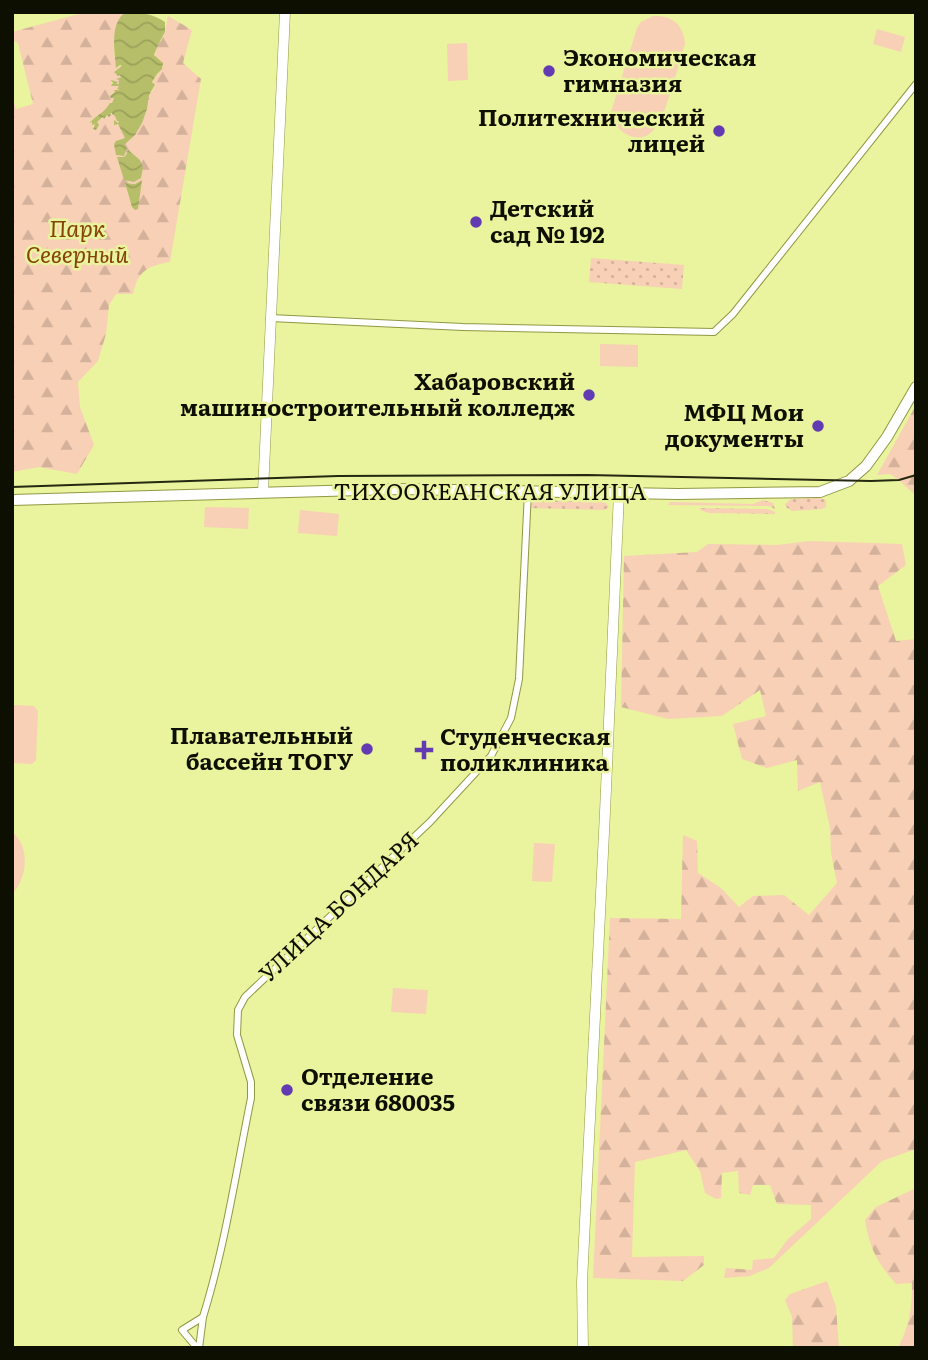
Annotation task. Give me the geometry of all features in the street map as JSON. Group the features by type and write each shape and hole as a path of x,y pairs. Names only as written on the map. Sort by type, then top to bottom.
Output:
{"main road":[{"path":"262,492 285,12"},
{"name":"ТИХООКЕАНСКАЯ УЛИЦА","path":"12,500 397,489 808,493 849,481 866,466 887,437 916,387"},
{"path":"583,1348 582,1282 619,493"}],"street":[{"path":"270,318 463,327 714,332 733,314 916,84"},
{"name":"УЛИЦА БОНДАРЯ","path":"203,1317 219,1256 251,1098 251,1082 237,1035 238,1010 245,997 263,978 430,822 491,756 511,718 519,679 528,491"},
{"path":"198,1348 182,1330 203,1317"},
{"path":"198,1348 203,1317"}],"green space":[{"name":"Парк Северный","path":"126,12 118,23 114,46 117,68 123,64 125,66 115,71 117,76 124,77 119,78 124,83 118,85 112,80 112,85 120,86 121,89 118,92 115,90 111,97 115,97 110,105 89,122 96,123 93,129 96,129 97,122 112,112 120,121 114,121 114,124 118,124 126,138 116,142 117,155 123,156 127,149 123,145 136,132 149,92 152,92 155,86 152,83 163,66 155,56 168,16 192,30 183,63 201,79 170,262 155,265 145,271 133,294 116,294 109,305 106,334 98,361 78,382 80,407 94,445 77,474 39,467 12,472 12,97 16,109 33,104 18,43 12,40 12,32 75,15","holes":["125,183 140,183 136,210 132,207"]},
{"path":"653,16 666,17 676,22 682,31 685,44 663,115 652,132 636,138 620,130 611,112 637,28 641,22"},
{"path":"877,29 905,37 901,52 873,44"},
{"path":"467,43 468,80 448,81 447,44"},
{"path":"591,258 684,265 682,289 589,282"},
{"path":"600,344 638,345 638,367 600,366"},
{"path":"916,405 915,495 890,474 877,475"},
{"path":"541,497 558,501 601,502 609,507 604,510 529,508 532,500"},
{"path":"791,499 826,500 826,507 822,509 792,511 785,504"},
{"path":"763,500 773,503 775,509 769,506 668,505 670,502 753,504"},
{"path":"205,507 249,508 248,529 204,527"},
{"path":"700,508 767,509 775,514 709,513"},
{"path":"300,510 339,514 337,536 298,533"},
{"path":"809,541 902,544 906,565 878,586 896,641 916,639 916,1149 882,1161 769,1268 750,1276 724,1278 726,1268 752,1270 753,1260 774,1258 788,1239 811,1219 811,1205 777,1204 770,1185 753,1185 750,1195 739,1193 738,1171 722,1173 721,1198 716,1199 705,1193 700,1171 686,1150 635,1162 632,1257 704,1256 704,1265 683,1281 593,1278 610,918 681,919 683,835 697,841 698,873 721,888 739,907 753,896 784,895 809,915 837,883 831,853 830,828 820,782 798,791 797,760 767,768 742,759 733,724 766,716 760,690 722,716 668,719 621,707 624,556 697,552 708,544 777,545"},
{"path":"14,705 34,706 38,711 36,760 32,764 12,763"},
{"path":"12,832 22,846 25,863 21,880 12,894"},
{"path":"534,843 555,844 552,882 532,881"},
{"path":"393,988 428,990 426,1014 391,1012"},
{"path":"916,1188 916,1348 898,1348 909,1316 912,1283 896,1284 884,1269 875,1255 865,1220 876,1207"},
{"path":"827,1281 836,1307 839,1348 793,1348 792,1317 785,1300 790,1294"}],"water":[{"path":"126,12 160,19 165,22 165,32 154,55 163,63 162,69 152,82 155,85 149,95 142,123 135,135 124,145 127,148 124,156 116,155 114,144 125,138 118,124 114,125 114,120 118,123 119,121 112,113 97,122 99,125 96,130 93,129 95,124 89,123 112,103 114,98 110,96 114,90 120,90 117,89 119,86 111,86 111,80 119,84 119,80 116,79 122,77 114,72 122,66 116,68 114,38 117,23"},
{"path":"128,150 140,160 143,168 141,178 134,182 124,180 117,157 124,157"},
{"path":"142,180 138,209 135,210 125,183 135,184"}],"tram line":[{"path":"12,487 338,476 588,475 871,481 899,480 916,475"}],"place":[{"name":"Экономическая гимназия","path":"549,71"},
{"name":"Политехнический лицей","path":"719,131"},
{"name":"Детский сад № 192","path":"476,222"},
{"name":"Хабаровский машиностроительный колледж","path":"589,395"},
{"name":"МФЦ Мои документы","path":"818,426"},
{"name":"Плавательный бассейн ТОГУ","path":"367,749"},
{"name":"Студенческая поликлиника","path":"424,750"},
{"name":"Отделение связи 680035","path":"287,1090"}]}
